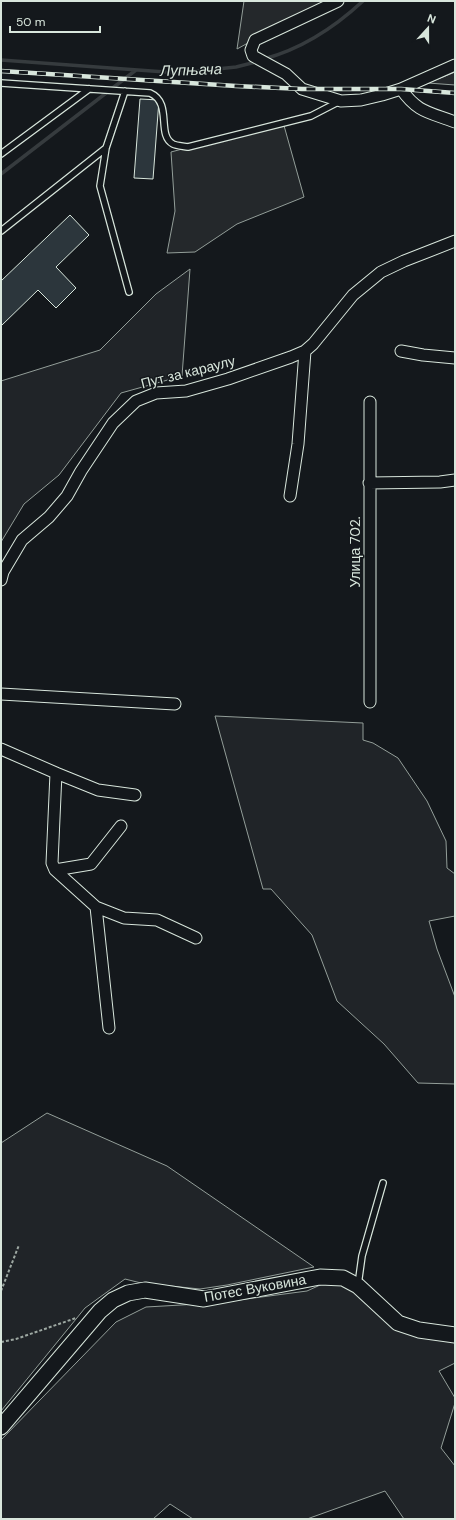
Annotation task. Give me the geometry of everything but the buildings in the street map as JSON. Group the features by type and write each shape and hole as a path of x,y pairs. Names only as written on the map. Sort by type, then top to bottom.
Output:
{"main road":[{"name":"Потес Вуковина","path":"1,1427 100,1311 113,1300 128,1293 145,1290 204,1299 320,1277 343,1278 358,1286 398,1323 419,1330 453,1336 455,1335"}],"street":[{"path":"338,1 255,40 251,50 253,56 286,74 302,89 341,101 372,98 401,89 455,65"},
{"path":"401,89 407,98 417,108 455,122"},
{"name":"Пут за караулу","path":"1,580 3,572 22,540 49,517 67,496 81,471 113,423 136,400 156,393 186,391 228,379 291,357 313,344 353,295 381,272 404,261 455,241"},
{"path":"290,496 298,444 304,350"},
{"path":"401,351 455,358"},
{"name":"Улица 702.","path":"370,402 370,702"},
{"path":"369,483 440,482 455,480"},
{"path":"1,694 175,704"},
{"path":"1,749 98,790 135,795"},
{"path":"56,773 52,863 55,870 96,907 124,918 157,920 196,938"},
{"path":"55,870 91,864 121,826"},
{"path":"96,907 109,1028"}],"lane":[{"path":"1,83 145,92 157,96 160,101 165,130 169,140 173,144 188,147 311,116 341,101"},
{"path":"1,154 89,89"},
{"path":"123,91 106,148 100,186 129,292"},
{"path":"1,231 106,148"},
{"path":"358,1286 362,1256 383,1183"}],"path":[{"path":"1,1290 19,1245"},
{"path":"1,1342 16,1339 74,1318 100,1311"}],"shaded area":[{"path":"244,1 325,1 237,49"},
{"path":"455,72 455,85 428,83"},
{"path":"283,122 304,197 237,224 195,252 167,253 175,211 171,152"},
{"path":"190,269 182,376 121,393 59,475 24,504 1,542 1,381 100,350 156,294"},
{"path":"215,716 363,723 363,740 373,743 398,758 427,801 446,841 447,868 455,874 455,916 429,921 437,949 455,997 455,1084 418,1083 384,1044 337,1001 312,935 271,889 263,889"},
{"path":"47,1113 167,1166 314,1267 200,1289 141,1283 125,1279 85,1308 1,1411 1,1143"},
{"path":"340,1276 383,1319 455,1341 455,1363 439,1371 455,1398 455,1403 441,1448 455,1466 455,1519 404,1519 385,1491 307,1519 193,1519 170,1504 153,1519 1,1519 1,1440 116,1322 146,1307 216,1303 307,1291"}],"waterway":[{"name":"Лупњача","path":"264,59 278,55 317,36 341,20 363,1"},
{"name":"Лупњача","path":"1,60 179,73 236,67 256,62"},
{"path":"1,174 136,70"}],"railway":[{"path":"1,71 236,86 302,89 401,89 455,93"}]}
